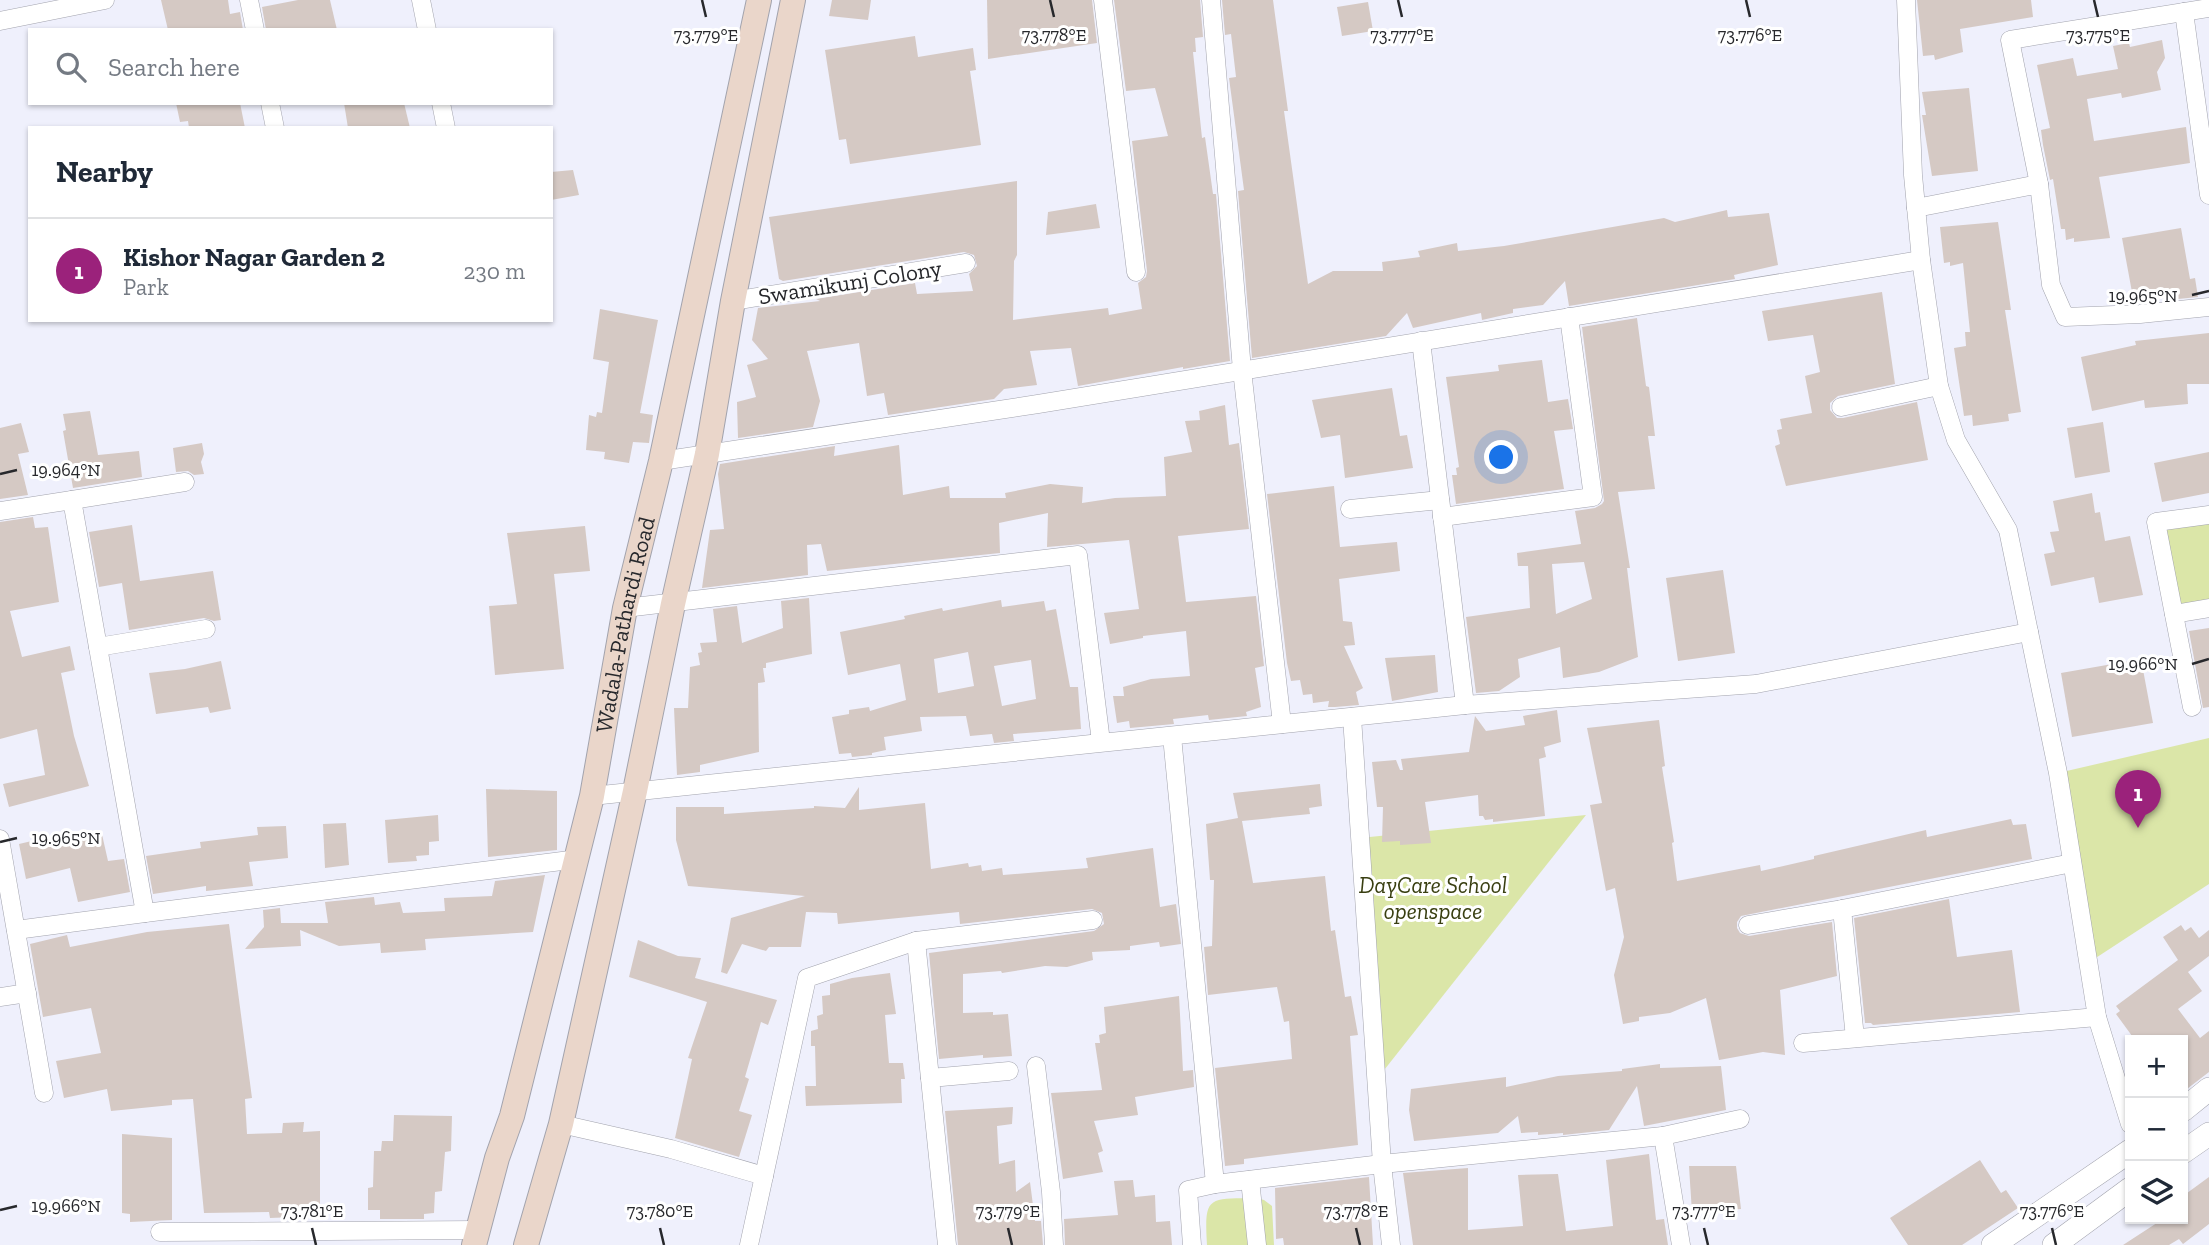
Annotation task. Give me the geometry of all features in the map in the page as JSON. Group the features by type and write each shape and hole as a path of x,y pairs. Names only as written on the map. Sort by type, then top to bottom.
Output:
{"main road":[{"name":"Wadala-Pathardi Road","path":"476,1237 512,1116 578,859 592,796 625,608 661,461 759,0"},
{"name":"Wadala-Pathardi Road","path":"526,1245 561,1124 635,791 707,454 733,301 793,0"}],"street":[{"path":"0,21 105,0"},
{"path":"249,0 255,28"},
{"path":"421,0 427,28"},
{"path":"1103,0 1136,272"},
{"path":"1211,0 1242,370 1282,724"},
{"path":"1906,0 1916,208 1938,386 1956,440 2008,530 2058,773 2097,1017 2125,1108"},
{"path":"2209,8 2010,40 2039,184 2051,285 2064,317 2140,314 2209,307"},
{"path":"2185,12 2209,195"},
{"path":"270,105 275,126"},
{"path":"441,105 446,126"},
{"path":"1916,208 2039,184"},
{"path":"661,461 1921,260"},
{"name":"Swamikunj Colony","path":"733,301 966,263"},
{"path":"1350,509 1441,508 1593,497 1569,317"},
{"path":"1421,341 1465,705"},
{"path":"1841,407 1938,386"},
{"path":"0,511 185,482"},
{"path":"72,500 145,913"},
{"path":"2192,707 2156,522 2209,515"},
{"path":"625,608 1078,555 1101,742"},
{"path":"2174,614 2209,608"},
{"path":"98,647 206,629"},
{"path":"592,796 1465,705 1756,684 2029,632"},
{"path":"1352,717 1382,1164 1391,1245"},
{"path":"1172,736 1215,1184"},
{"path":"0,839 3,874 16,930 44,1093"},
{"path":"16,930 578,859"},
{"path":"1748,925 2072,863"},
{"path":"1842,909 1855,1038"},
{"path":"749,1245 807,978 916,941 1093,920"},
{"path":"916,941 947,1245"},
{"path":"0,997 27,993"},
{"path":"1803,1043 2097,1017"},
{"path":"1036,1066 1051,1192 1054,1245"},
{"path":"930,1078 1009,1070"},
{"path":"2188,1106 2209,1089"},
{"path":"1192,1245 1188,1190 1215,1184 1382,1164 1663,1136 1740,1119"},
{"path":"561,1124 671,1149 764,1176"},
{"path":"2188,1149 2209,1134"},
{"path":"1663,1136 1681,1245"},
{"path":"1993,1245 2125,1154"},
{"path":"1250,1180 1257,1245"},
{"path":"2054,1245 2125,1193"},
{"path":"160,1232 476,1237"}],"green space":[{"path":"2209,516 2209,608 2174,614 2156,522"},
{"path":"2209,738 2209,884 2088,963 2058,773"},
{"name":"DayCare School openspace","path":"1586,815 1377,1079 1360,838"},
{"path":"1256,1198 1272,1206 1274,1245 1207,1245 1207,1217 1212,1203 1219,1200"}],"building":[{"path":"161,0 228,0 230,14 240,12 243,28 168,28"},
{"path":"298,0 330,0 337,28 266,28 262,7"},
{"path":"832,0 871,0 868,20 829,16"},
{"path":"987,0 1092,0 1097,43 988,59"},
{"path":"1114,0 1200,0 1203,37 1195,38 1196,52 1193,52 1202,138 1205,137 1213,194 1216,194 1230,361 1078,386 1071,348 1030,351 1037,385 1004,389 994,399 888,415 884,393 867,396 859,343 807,351 820,401 813,427 738,438 737,402 756,397 747,365 768,359 752,340 758,308 820,301 816,299 915,283 917,294 973,291 969,274 977,266 974,255 964,252 783,281 779,279 769,217 1017,181 1017,255 1014,261 1013,320 1108,308 1109,315 1142,309 1138,283 1146,277 1147,271 1132,141 1168,136 1155,88 1126,91"},
{"path":"1222,0 1273,0 1288,111 1284,111 1308,284 1333,271 1383,271 1382,262 1420,257 1418,251 1457,243 1458,251 1504,246 1664,218 1675,222 1727,210 1728,217 1769,213 1778,265 1734,275 1735,279 1569,306 1565,281 1543,305 1513,309 1513,313 1482,320 1481,313 1413,328 1407,313 1386,336 1252,358 1238,191 1244,190 1229,78 1236,77 1231,34 1225,35"},
{"path":"1917,0 2031,0 2033,17 1960,29 1963,52 1935,60 1934,55 1923,56"},
{"path":"1368,2 1373,31 1342,36 1337,7"},
{"path":"915,36 918,57 973,48 976,70 970,71 981,145 850,164 846,139 839,140 825,50"},
{"path":"2162,40 2165,58 2157,72 2161,90 2122,98 2121,93 2087,99 2094,141 2186,127 2190,163 2099,177 2110,238 2074,242 2074,238 2066,240 2065,229 2061,229 2053,179 2050,180 2043,145 2041,130 2050,128 2037,65 2073,58 2077,76 2118,69 2113,46 2129,43 2130,47"},
{"path":"1969,88 1978,171 1932,176 1922,115 1926,115 1922,92"},
{"path":"176,105 240,105 245,126 189,126 188,121 180,122"},
{"path":"344,105 404,105 410,126 348,126"},
{"path":"573,170 579,195 553,200 553,172"},
{"path":"1096,204 1100,228 1046,235 1048,212"},
{"path":"1998,222 2011,310 2005,310 2021,412 2008,414 2009,421 1973,426 1972,415 1964,416 1954,348 1966,346 1965,332 1970,332 1963,263 1950,266 1950,262 1944,263 1940,227"},
{"path":"2181,228 2190,279 2195,278 2198,297 2178,299 2177,295 2134,303 2122,238"},
{"path":"1882,292 1895,384 1838,396 1830,403 1830,410 1837,418 1843,418 1917,402 1928,460 1786,486 1775,446 1780,444 1777,430 1782,429 1780,419 1812,413 1805,376 1820,372 1813,335 1768,341 1762,311"},
{"path":"600,309 658,320 640,413 653,415 649,443 633,442 629,463 604,459 605,452 586,450 589,415 596,417 597,412 602,413 609,362 593,359"},
{"path":"1637,318 1646,386 1649,387 1655,436 1648,436 1655,489 1618,492 1630,568 1627,568 1638,657 1599,672 1563,678 1560,647 1518,659 1520,677 1499,691 1476,693 1466,617 1530,608 1528,566 1518,566 1517,553 1581,544 1575,511 1595,508 1604,501 1582,327","holes":["1584,562 1592,599 1556,614 1552,564"]},
{"path":"2209,333 2209,384 2187,384 2188,404 2145,408 2144,400 2092,411 2081,357 2136,345 2135,341"},
{"path":"1542,360 1548,402 1568,399 1573,429 1554,431 1564,489 1456,504 1452,475 1457,475 1456,468 1459,467 1446,377 1499,371 1498,365"},
{"path":"1392,388 1400,436 1407,435 1413,468 1345,478 1340,435 1321,438 1312,400"},
{"path":"1225,405 1229,445 1239,443 1249,529 1178,536 1186,602 1256,596 1264,666 1255,668 1261,707 1246,712 1247,716 1209,720 1208,715 1173,719 1174,724 1130,728 1129,721 1117,723 1113,696 1124,696 1123,687 1151,679 1190,676 1186,631 1143,636 1110,644 1104,613 1139,609 1129,540 1047,547 1048,513 999,523 1000,553 827,571 821,544 807,545 808,575 702,588 710,530 724,529 718,474 720,464 835,446 834,456 899,445 903,495 949,486 950,498 1006,498 1005,493 1050,484 1083,487 1082,503 1115,498 1166,496 1164,457 1192,452 1185,421 1200,420 1199,411"},
{"path":"90,411 98,455 139,451 142,477 73,488 63,431 66,430 63,414"},
{"path":"2103,422 2110,472 2075,478 2067,428"},
{"path":"21,423 29,452 18,454 28,495 0,499 0,428"},
{"path":"202,443 204,454 201,462 204,474 176,472 173,448"},
{"path":"2209,452 2209,493 2162,502 2154,463"},
{"path":"1334,486 1340,547 1397,542 1400,571 1339,579 1343,621 1352,622 1355,645 1344,646 1363,688 1356,692 1359,705 1328,707 1329,701 1313,703 1312,694 1303,695 1300,680 1291,681 1267,494"},
{"path":"2092,493 2095,513 2100,512 2105,541 2130,536 2143,595 2099,603 2094,577 2051,586 2044,554 2055,552 2050,532 2059,531 2053,501"},
{"path":"33,517 35,528 48,527 59,602 10,611 22,657 70,646 75,670 61,673 74,736 89,786 9,807 3,784 45,775 37,729 0,739 0,522"},
{"path":"132,525 140,581 213,571 221,620 204,618 129,630 122,583 99,587 89,532"},
{"path":"585,526 590,571 554,574 564,669 495,675 489,606 517,604 507,533"},
{"path":"1723,570 1735,653 1678,661 1666,578"},
{"path":"809,598 812,654 766,663 766,668 763,668 765,682 758,683 759,752 700,765 700,772 677,775 674,708 688,708 690,667 700,665 700,643 717,642 713,609 737,606 742,643 783,628 781,601"},
{"path":"1001,600 1002,607 1044,601 1046,611 1056,609 1070,687 1078,687 1081,729 1013,734 1014,741 994,743 992,734 970,736 966,716 920,717 922,731 884,737 886,750 852,757 851,753 839,754 832,717 849,714 849,710 869,707 870,711 906,700 900,664 848,675 840,632 905,619 904,616 942,608 943,611","holes":["968,652 974,686 938,693 934,659","1031,660 1036,699 1002,706 994,666"]},
{"path":"2209,628 2209,707 2203,708 2189,631"},
{"path":"1435,655 1438,692 1392,701 1385,658"},
{"path":"2141,659 2153,723 2072,737 2061,673"},
{"path":"221,661 231,709 210,713 208,707 156,714 149,673"},
{"path":"1557,710 1561,742 1544,747 1546,757 1539,759 1545,816 1493,822 1493,819 1485,820 1483,816 1479,816 1478,795 1425,802 1431,843 1400,845 1400,841 1382,842 1383,807 1377,807 1372,762 1396,760 1400,770 1403,770 1401,759 1469,752 1475,716 1486,731 1525,725 1523,716"},
{"path":"1659,720 1665,766 1662,767 1674,842 1677,881 1760,865 1761,871 1926,830 1927,837 2011,819 2013,825 2026,824 2032,859 1741,916 1737,928 1740,933 1749,936 1832,922 1837,976 1780,990 1785,1055 1763,1052 1719,1060 1706,998 1670,1013 1639,1017 1639,1021 1623,1024 1614,975 1624,937 1615,888 1606,891 1590,805 1602,803 1587,728"},
{"path":"1320,784 1322,806 1309,808 1310,814 1242,821 1253,883 1325,876 1331,931 1335,930 1345,997 1351,996 1358,1035 1350,1036 1358,1145 1244,1159 1244,1164 1225,1166 1215,1068 1292,1059 1289,1021 1284,1022 1277,987 1208,995 1204,947 1212,946 1214,880 1210,880 1206,824 1238,818 1233,793"},
{"path":"859,787 859,810 925,803 931,869 968,863 969,867 981,865 982,871 1002,868 1003,875 1088,868 1086,858 1153,848 1160,907 1176,904 1181,944 1160,947 1159,942 1130,946 1130,950 1092,952 1093,960 1067,967 1045,966 1002,973 963,974 963,1013 1008,1014 1012,1056 983,1058 983,1055 939,1059 929,953 1094,931 1104,924 1102,913 1092,909 960,924 959,912 838,924 837,913 806,912 801,947 769,947 766,951 742,944 727,974 721,972 731,918 805,896 688,886 676,840 676,807 724,807 724,814 814,806 845,808"},
{"path":"486,789 557,791 557,850 488,857"},
{"path":"438,815 439,841 429,842 429,855 416,856 417,861 388,863 385,820"},
{"path":"346,823 349,865 325,868 323,824"},
{"path":"286,826 288,858 249,862 253,886 206,891 206,886 153,894 146,856 201,848 200,842 258,835 257,827"},
{"path":"101,830 108,861 124,859 130,892 78,902 70,868 26,879 19,844 53,836 55,841"},
{"path":"545,875 533,932 425,939 426,950 381,953 380,943 339,946 300,930 301,946 245,949 264,927 263,910 280,908 281,923 328,923 325,902 374,897 375,905 400,902 403,913 445,911 444,898 492,896 495,881"},
{"path":"1949,899 1957,957 2012,950 2020,1012 1873,1025 1865,1023 1854,918"},
{"path":"229,924 252,1098 245,1099 247,1134 282,1133 283,1123 304,1122 303,1132 320,1131 320,1216 270,1218 269,1212 204,1213 193,1099 172,1100 172,1105 111,1111 107,1089 64,1098 56,1061 101,1053 91,1008 43,1017 30,944 67,935 70,947 147,932"},
{"path":"2181,925 2185,931 2191,927 2199,938 2209,930 2209,956 2188,972 2202,991 2178,1009 2200,1038 2209,1031 2209,1072 2188,1088 2188,1035 2131,1035 2116,1014 2120,1011 2116,1006 2178,960 2163,937"},
{"path":"638,940 678,956 701,958 695,978 777,1000 768,1025 761,1022 745,1077 749,1079 739,1111 752,1115 739,1157 675,1138 692,1059 688,1058 707,1002 629,977"},
{"path":"890,973 896,1014 885,1015 889,1063 903,1063 905,1079 901,1079 902,1103 806,1106 805,1086 816,1086 815,1046 811,1046 811,1031 818,1029 817,1016 823,1014 822,996 830,995 830,984"},
{"path":"1179,996 1183,1071 1193,1070 1194,1087 1135,1097 1138,1115 1094,1121 1103,1151 1098,1153 1103,1172 1063,1179 1051,1093 1102,1090 1095,1043 1100,1043 1099,1035 1106,1033 1104,1007"},
{"path":"1660,1064 1660,1068 1721,1066 1726,1110 1644,1126 1637,1086 1609,1130 1563,1135 1521,1133 1518,1116 1498,1133 1414,1141 1409,1110 1411,1089 1506,1077 1506,1087 1558,1076 1622,1071"},
{"path":"1013,1107 1012,1124 997,1126 999,1164 1015,1160 1016,1192 1030,1182 1035,1221 1041,1221 1043,1245 958,1245 945,1111"},
{"path":"394,1115 452,1116 451,1151 445,1152 442,1191 435,1192 434,1213 424,1214 424,1219 380,1219 380,1210 368,1210 368,1188 373,1187 374,1151 381,1151 382,1141 393,1141"},
{"path":"122,1134 172,1138 172,1220 130,1222 130,1214 122,1213"},
{"path":"1649,1154 1656,1220 1664,1219 1668,1245 1413,1245 1403,1173 1468,1168 1468,1230 1523,1226 1518,1175 1558,1174 1566,1231 1613,1226 1606,1160"},
{"path":"1980,1160 2001,1193 2006,1190 2018,1208 1962,1245 1908,1245 1890,1218"},
{"path":"1689,1166 1736,1166 1741,1209 1692,1213"},
{"path":"1369,1177 1373,1245 1284,1245 1283,1238 1276,1239 1275,1188"},
{"path":"2209,1177 2209,1224 2183,1244 2179,1239 2169,1245 2123,1245 2155,1224 2188,1224 2188,1192"},
{"path":"1133,1180 1135,1197 1155,1195 1156,1222 1170,1221 1172,1245 1065,1245 1064,1219 1118,1215 1114,1181"}],"place":[{"name":"Kishor Nagar Garden 2","path":"2138,828"}]}
